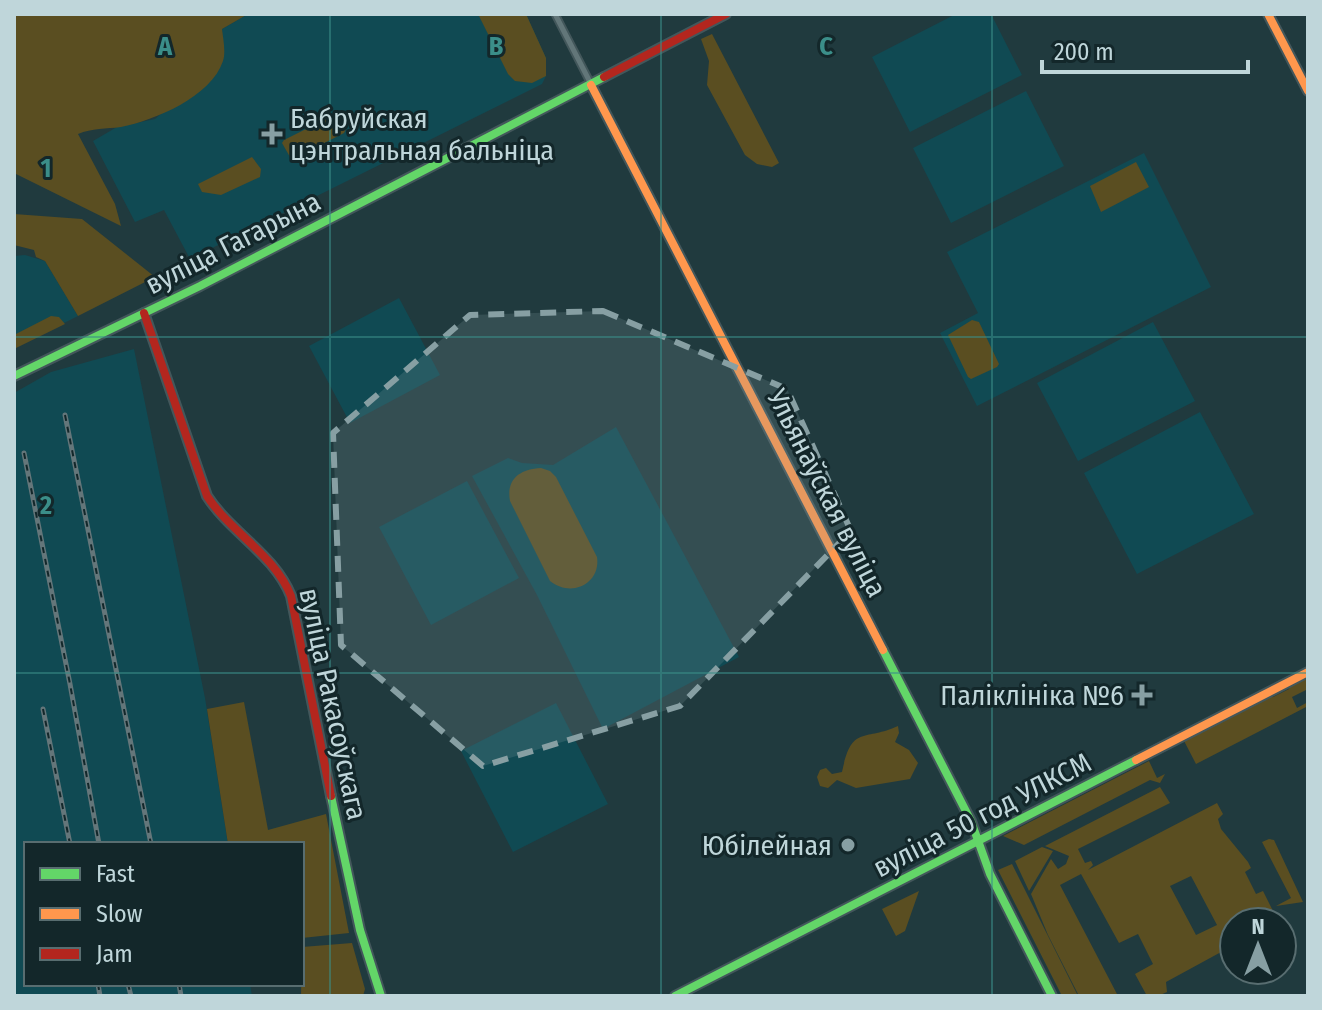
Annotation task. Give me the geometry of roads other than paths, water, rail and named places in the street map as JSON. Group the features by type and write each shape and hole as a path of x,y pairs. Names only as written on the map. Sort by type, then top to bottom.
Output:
{"main road":[{"name":"вуліца Гагарына","path":"14,376 144,313 726,14"},
{"path":"1268,14 1308,91"},
{"name":"Ульянаўская вуліца","path":"591,85 958,797 990,874 1052,996"},
{"name":"вуліца Ракасоўскага","path":"144,313 207,496 216,510 283,576 291,596 346,871 360,930 381,996"},
{"name":"вуліца 50 год УЛКСМ","path":"675,996 1308,672"}],"street":[{"name":"Ульянаўская вуліца","path":"555,14 591,85"}],"railway":[{"path":"65,415 151,842"},
{"path":"24,453 99,842"},
{"path":"43,709 70,842"},
{"path":"98,986 100,996"},
{"path":"128,986 131,996"},
{"path":"179,986 181,996"}],"place":[{"name":"Бабруйская цэнтральная бальніца","path":"272,134"},
{"name":"Паліклініка №6","path":"1142,695"},
{"name":"Юбілейная","path":"848,845"}]}
